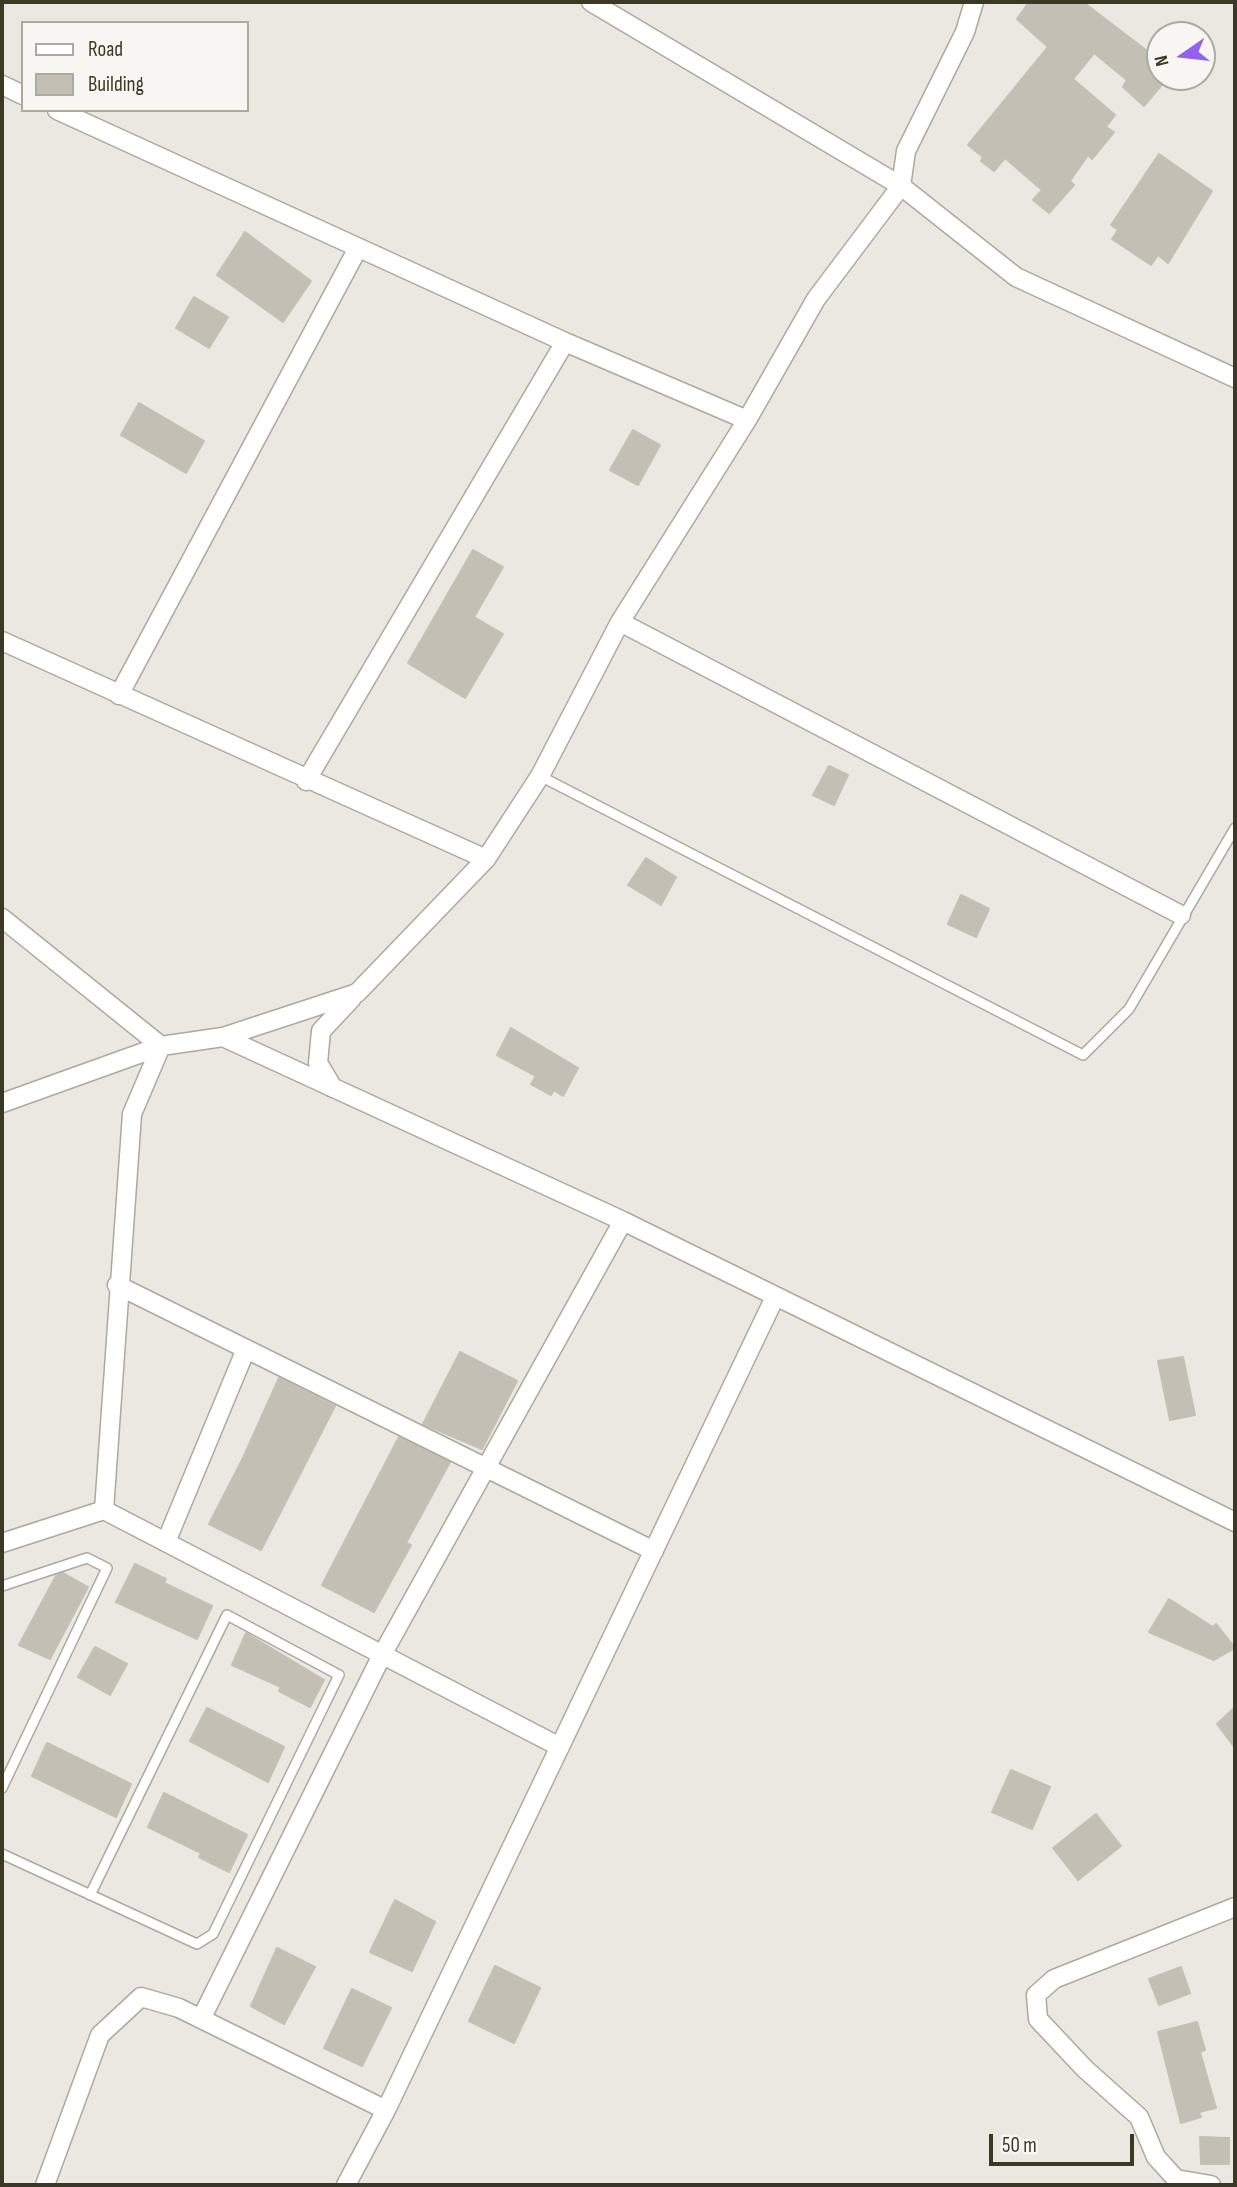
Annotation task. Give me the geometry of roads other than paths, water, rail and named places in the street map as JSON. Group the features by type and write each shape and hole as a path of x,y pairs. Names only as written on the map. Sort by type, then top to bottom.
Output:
{"street":[{"path":"591,2 901,186 1016,277 1235,378"},
{"path":"333,1088 318,1063 321,1031 486,859 540,776 620,622 747,420 816,299 901,186 906,151 965,32 974,2"},
{"path":"2,85 21,94"},
{"path":"61,112 565,342 747,420"},
{"path":"119,695 358,248"},
{"path":"306,781 565,342"},
{"path":"620,622 1181,915"},
{"path":"2,641 306,781 486,859"},
{"path":"2,918 161,1046"},
{"path":"2,1103 161,1046 223,1037 358,993"},
{"path":"223,1037 623,1221 1235,1522"},
{"path":"104,1510 117,1285 132,1114 161,1046"},
{"path":"201,2019 382,1655 623,1221"},
{"path":"117,1285 654,1550"},
{"path":"346,2185 386,2110 775,1297"},
{"path":"166,1542 246,1349"},
{"path":"2,1543 104,1510 560,1747"},
{"path":"1211,2185 1176,2179 1156,2157 1139,2117 1086,2069 1038,2019 1036,1995 1054,1979 1235,1907"},
{"path":"45,2185 100,2035 141,1997 179,2008 386,2110"}],"lane":[{"path":"540,776 1083,1055 1129,1009 1181,915 1235,828"},
{"path":"2,1586 87,1558 107,1569 2,1788"},
{"path":"2,1854 90,1895 197,1944 209,1939 339,1675 226,1615 90,1895"}]}
